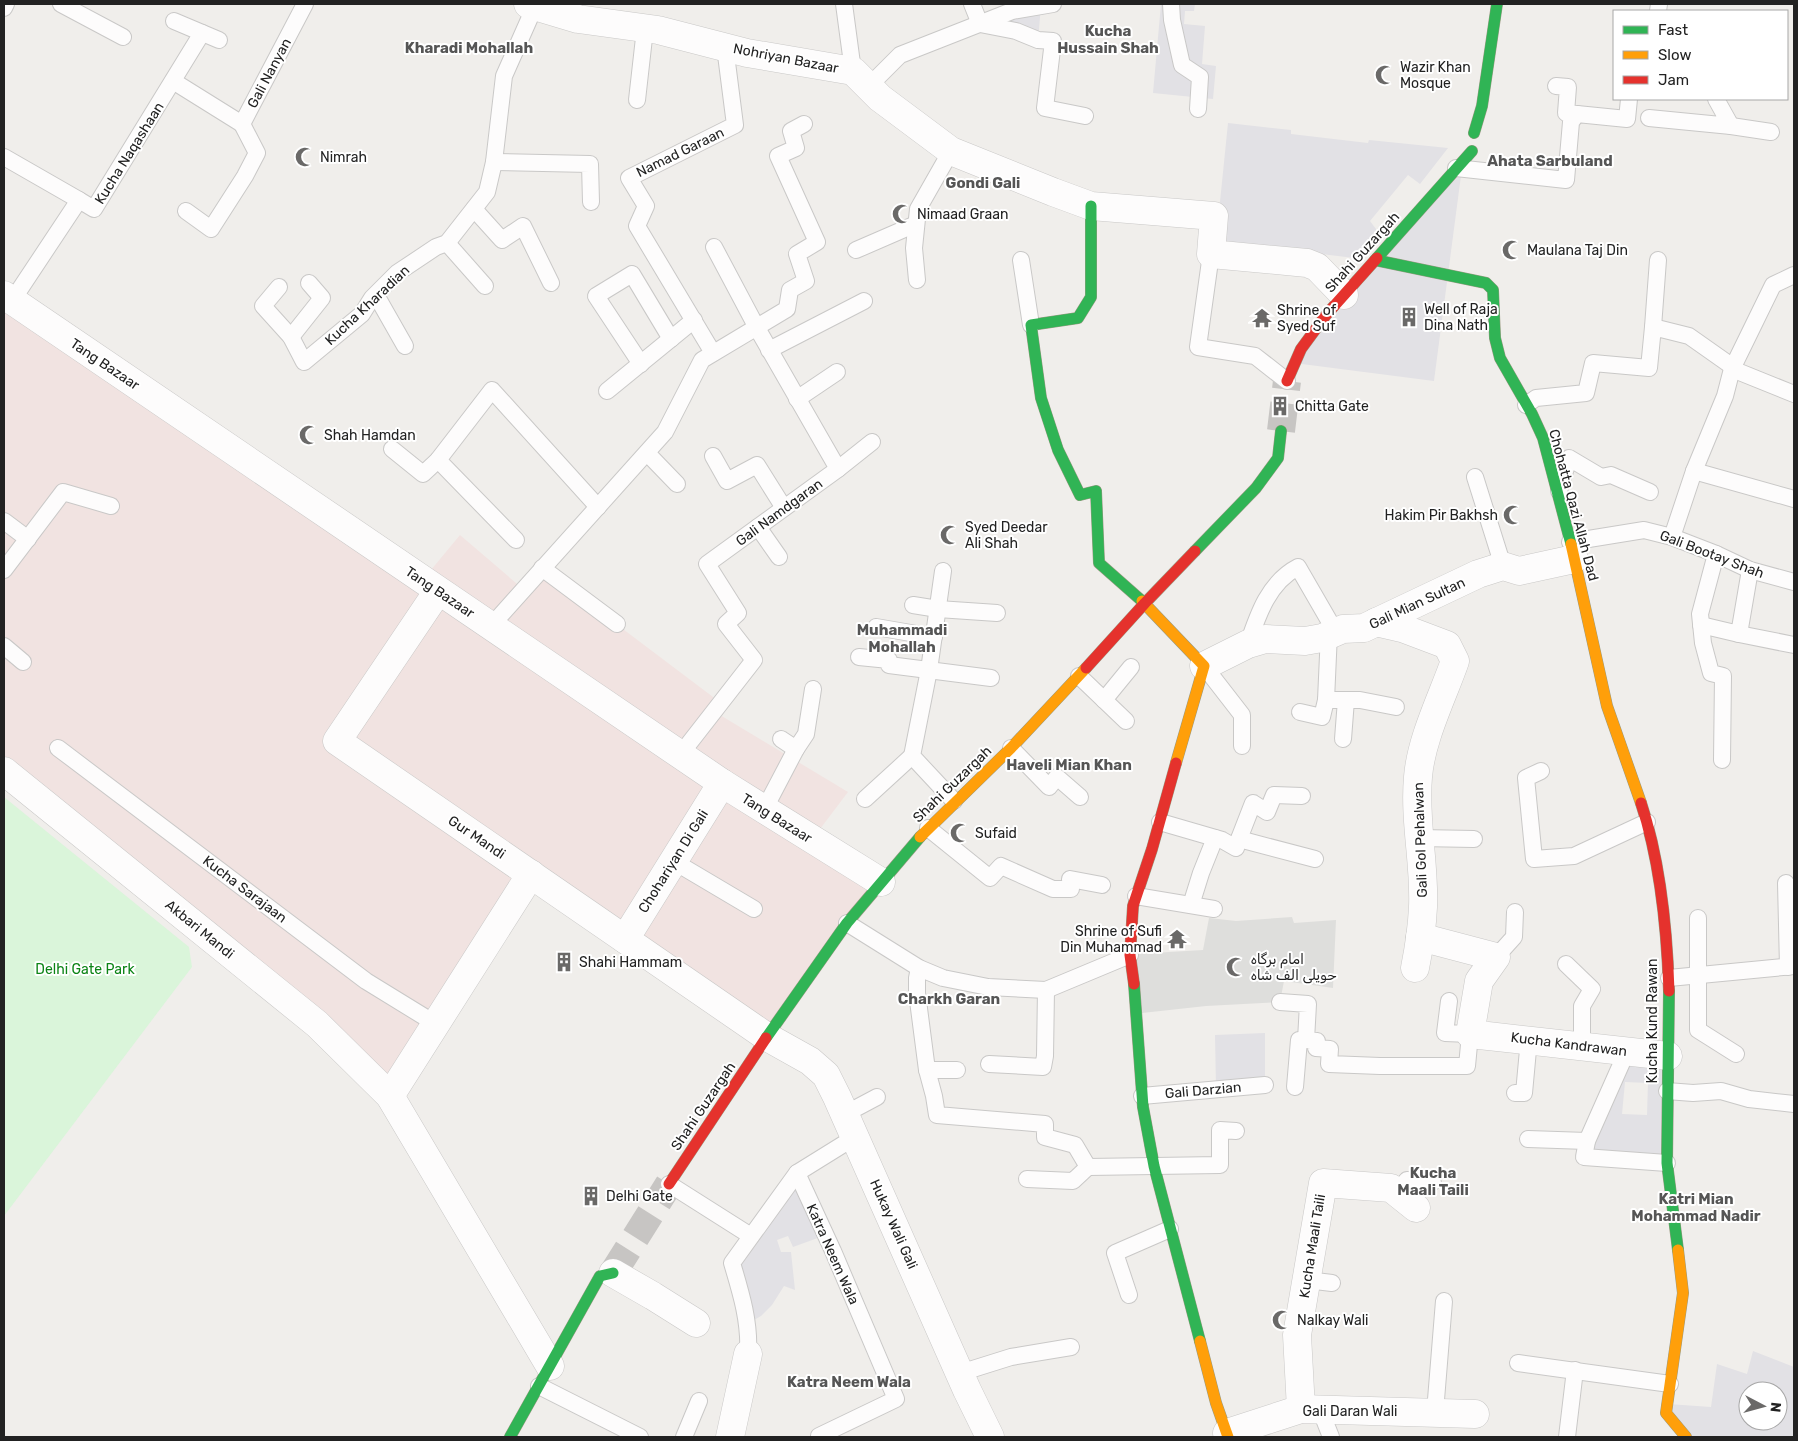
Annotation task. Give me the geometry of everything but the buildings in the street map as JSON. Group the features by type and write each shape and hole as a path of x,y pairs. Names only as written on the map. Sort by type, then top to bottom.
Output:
{"street":[{"path":"1474,133 1482,106 1497,4"},
{"name":"Nohriyan Bazaar","path":"532,5 578,19 590,12 645,29 861,79"},
{"path":"861,79 880,98 951,151 1091,206 1214,216 1210,254 1307,263 1317,267 1344,294"},
{"name":"Shahi Guzargah","path":"1287,381 1301,349 1326,314 1472,151"},
{"path":"1091,206 1091,297 1078,318 1031,325 1041,398 1058,450 1080,494 1096,491 1099,563 1145,603 1204,666 1160,822 1133,906 1130,955 1136,1004 1142,1096 1154,1166 1216,1403 1228,1435"},
{"name":"Chohatta Qazi Allah Dad","path":"1375,260 1486,283 1493,290 1495,338 1500,358 1532,414 1543,438 1572,550 1607,706 1647,822"},
{"name":"Tang Bazaar","path":"8,298 680,755 764,810 881,882"},
{"name":"Shahi Guzargah","path":"669,1184 767,1037 847,924 881,882 928,828 1011,748 1145,603 1256,488 1278,458 1281,431"},
{"name":"Gali Mian Sultan","path":"1204,666 1248,644 1265,639 1304,641 1322,638 1342,628 1364,628 1478,574 1503,566 1519,571 1572,550"},
{"name":"Gur Mandi","path":"438,591 337,741 767,1037"},
{"name":"Gali Gol Pehalwan","path":"1376,622 1402,628 1447,646 1455,661 1422,749 1418,777 1416,815 1423,906 1416,968"},
{"name":"Akbari Mandi","path":"4,771 317,1024 390,1096 544,1376"},
{"name":"Chohariyan Di Gali","path":"625,940 722,783"},
{"name":"Kucha Kund Rawan","path":"1647,822 1659,882 1668,953 1670,1004 1667,1163"},
{"path":"390,1096 531,874"},
{"path":"1420,937 1496,957 1478,981 1470,1034"},
{"name":"Kucha Kandrawan","path":"1470,1034 1668,1056"},
{"name":"Hukay Wali Gali","path":"767,1037 810,1061 826,1075 990,1437"},
{"path":"1667,1163 1683,1293 1666,1413 1686,1437"},
{"name":"Kucha Maali Taili","path":"1311,1409 1297,1335 1319,1281 1323,1183 1391,1188 1406,1200"},
{"path":"510,1437 600,1276 613,1273 696,1323"},
{"path":"729,1437 748,1354"},
{"name":"Gali Daran Wali","path":"1228,1435 1311,1409 1476,1414"}],"lane":[{"path":"4,8 6,4"},
{"path":"60,4 123,38"},
{"name":"Gali Nanyan","path":"173,81 242,124 305,4"},
{"path":"844,4 861,79 900,55 1012,11 1053,4"},
{"path":"972,4 980,24"},
{"path":"1171,4 1172,20 1182,65 1200,76 1198,109"},
{"name":"Kucha Kharadian","path":"279,286 263,306 291,338 304,362 362,314 376,295 397,273 436,247 447,243 487,192 494,162 504,76 532,5"},
{"path":"174,21 220,40"},
{"path":"980,24 1016,31 1038,40 1053,41 1045,108 1085,116"},
{"path":"637,100 645,29"},
{"path":"173,81 202,33"},
{"name":"Namad Garaan","path":"713,352 637,226 646,206 629,178 735,125 725,46"},
{"name":"Kucha Naqashaan","path":"8,298 79,200 94,209 173,81"},
{"path":"1556,86 1568,87 1566,112 1627,119 1628,100"},
{"path":"1717,100 1731,126"},
{"path":"1456,168 1566,180 1570,122 1577,114"},
{"path":"1649,118 1771,132"},
{"path":"186,211 211,229 245,176 257,153 242,124"},
{"path":"491,626 665,432 702,360 787,309 790,290 806,281 798,254 817,242 778,156 796,148 791,130 804,124"},
{"path":"917,280 914,248 918,210 951,151"},
{"path":"4,157 79,200"},
{"path":"494,162 590,164 591,202"},
{"path":"474,209 502,240 523,226 551,283"},
{"path":"856,250 916,224"},
{"path":"447,243 485,286"},
{"path":"714,247 769,350 838,469"},
{"path":"1210,254 1198,347 1255,356 1287,381"},
{"path":"1020,260 1031,325"},
{"path":"1526,405 1536,398 1586,393 1593,364 1649,368 1658,260"},
{"path":"641,364 596,296 632,274 671,339"},
{"path":"1672,537 1694,471 1725,396 1732,368 1773,285 1794,275"},
{"path":"291,338 322,298 310,283"},
{"path":"376,295 405,346"},
{"path":"769,350 864,301"},
{"path":"607,391 694,320"},
{"path":"1653,327 1689,336 1732,368 1794,394"},
{"path":"797,399 837,372"},
{"path":"392,448 423,474 438,460 492,390 598,508"},
{"name":"Gali Namdgaran","path":"680,755 754,660 726,624 738,613 708,564 872,442"},
{"path":"646,453 677,484"},
{"path":"713,456 727,481 757,464 784,508"},
{"path":"1558,496 1570,458 1601,477 1611,475 1650,492"},
{"path":"438,460 516,540"},
{"path":"1694,471 1794,498"},
{"path":"1475,477 1503,566"},
{"path":"4,570 63,492 111,506"},
{"path":"4,521 28,539"},
{"path":"758,527 779,557"},
{"name":"Gali Bootay Shah","path":"1572,550 1644,530 1672,537 1750,570 1794,582"},
{"path":"1716,554 1700,614 1703,642 1711,673 1723,676 1722,760"},
{"path":"1248,644 1262,607 1276,583 1298,567 1332,632 1326,700 1322,717 1300,712"},
{"path":"542,568 618,624"},
{"path":"865,799 912,756 929,670 943,570"},
{"path":"1739,634 1750,570"},
{"path":"913,605 938,609 997,613"},
{"path":"1701,625 1794,645"},
{"path":"876,627 934,637"},
{"path":"4,646 23,662"},
{"path":"859,657 889,660 889,665 991,678"},
{"path":"1204,666 1242,715 1242,746"},
{"path":"1104,700 1130,667"},
{"path":"1079,676 1126,721"},
{"path":"764,810 806,734 813,689"},
{"path":"1326,700 1360,700 1396,707"},
{"path":"1343,739 1346,700"},
{"path":"782,739 796,749"},
{"name":"Kucha Sarajaan","path":"58,748 366,981 436,1024"},
{"path":"1011,748 1049,787 1057,778 1080,797"},
{"path":"912,756 954,802"},
{"path":"1541,771 1526,778 1534,860 1574,856 1647,822"},
{"path":"1160,822 1222,840 1236,848 1253,803 1267,812 1274,795 1302,796"},
{"path":"928,828 990,878 1001,866 1053,889 1071,889 1070,879 1102,885"},
{"path":"1192,905 1201,873 1215,838"},
{"path":"1419,838 1474,839"},
{"path":"1239,839 1315,859"},
{"path":"673,861 754,909"},
{"path":"1669,978 1791,966 1786,883"},
{"path":"1136,896 1214,909"},
{"path":"1496,957 1514,937 1515,912"},
{"path":"1698,918 1698,1030 1736,1054"},
{"path":"847,924 919,968 943,978 988,987 1046,990 1130,955"},
{"path":"1566,964 1592,989 1582,1006 1582,1046"},
{"path":"919,968 917,993 927,1070 937,1115 1045,1124 1045,1137 1075,1145 1088,1167"},
{"path":"990,1064 1043,1067 1045,1056 1046,990"},
{"path":"1295,1088 1299,1040 1317,1041 1316,1048 1330,1049 1329,1064 1467,1066 1470,1034 1445,1033 1449,1001"},
{"path":"1280,1002 1308,1004 1306,1040"},
{"path":"1515,1093 1524,1093 1529,1040"},
{"path":"1627,1051 1587,1141 1584,1157 1667,1163"},
{"path":"927,1070 958,1070"},
{"name":"Gali Darzian","path":"1142,1096 1265,1085"},
{"path":"1667,1091 1693,1093 1721,1091 1749,1099 1794,1104"},
{"path":"748,1354 749,1339 746,1308 732,1263 797,1173 850,1125 877,1097"},
{"path":"1027,1179 1073,1181 1088,1167 1220,1165 1220,1130 1236,1132"},
{"path":"1528,1139 1587,1141"},
{"name":"Katra Neem Wala","path":"797,1173 833,1251 896,1400 819,1437"},
{"path":"1406,1200 1406,1180 1433,1182"},
{"path":"669,1184 751,1236"},
{"path":"1129,1295 1115,1254 1170,1229"},
{"path":"1435,1412 1444,1302"},
{"path":"960,1374 1011,1357 1071,1347"},
{"path":"1518,1364 1670,1384"},
{"path":"1567,1437 1575,1370"},
{"path":"544,1376 640,1437"},
{"path":"684,1437 698,1401"},
{"path":"1311,1409 1331,1437"}],"shaded area":[{"path":"1161,4 1195,4 1194,11 1185,11 1184,24 1205,26 1202,64 1216,66 1213,99 1153,93"},
{"path":"1041,6 1038,40 980,24"},
{"path":"1228,123 1291,130 1291,134 1368,143 1369,140 1448,148 1420,184 1408,175 1370,221 1379,233 1354,258 1216,241"},
{"path":"1462,168 1434,381 1294,363"},
{"path":"4,294 426,576 460,535 523,589 542,568 721,703 715,712 848,792 814,837 881,882 767,1037 531,875 390,1096 4,778"},
{"name":"امام برگاہ حویلی الف شاہ","path":"1292,917 1294,923 1336,920 1333,988 1284,981 1280,1002 1206,1006 1142,1013 1136,954 1203,950 1209,918 1236,921"},
{"path":"1265,1033 1265,1085 1216,1089 1215,1035"},
{"path":"1627,1051 1668,1056 1667,1163 1584,1157","holes":["1625,1082 1648,1083 1647,1115 1622,1114"]},
{"path":"797,1173 826,1235 793,1247 788,1236 777,1240 781,1252 791,1252 795,1290 784,1286 772,1305 761,1316 747,1324 732,1263"},
{"path":"1753,1351 1794,1367 1794,1437 1686,1437 1668,1404 1711,1407 1717,1364 1747,1374"}],"green space":[{"name":"Delhi Gate Park","path":"4,797 189,947 192,967 4,1216"}],"tunnel":[{"path":"1281,431 1287,381"},
{"path":"613,1273 669,1184"}],"traffic: fast":[{"path":"1474,133 1482,106 1497,4"},
{"path":"1377,258 1472,151"},
{"path":"1091,206 1091,297 1078,318 1031,325 1041,398 1058,450 1080,495 1096,491 1099,563 1142,601"},
{"path":"1375,260 1486,283 1493,290 1495,338 1500,358 1532,414 1543,438 1571,544"},
{"path":"1195,551 1256,488 1278,458 1281,431"},
{"path":"766,1038 847,923 920,837"},
{"path":"1134,984 1143,1107 1154,1166 1200,1341"},
{"path":"1669,991 1667,1163 1678,1250"},
{"path":"510,1437 600,1276 613,1273"}],"traffic: slow":[{"path":"1571,544 1607,706 1641,803"},
{"path":"1142,601 1204,666 1176,763"},
{"path":"920,837 1011,748 1086,668"},
{"path":"1678,1250 1683,1293 1666,1413 1686,1437"},
{"path":"1200,1341 1216,1403 1228,1437"}],"traffic: jam":[{"path":"1287,381 1301,349 1326,315 1377,258"},
{"path":"1086,668 1195,551"},
{"path":"1134,984 1130,955 1133,906 1152,849 1176,763"},
{"path":"1641,803 1654,849 1662,896 1669,991"},
{"path":"669,1184 766,1038"}],"place":[{"name":"Wazir Khan Mosque","path":"1385,75"},
{"name":"Nimrah","path":"305,157"},
{"name":"Nimaad Graan","path":"902,214"},
{"name":"Maulana Taj Din","path":"1512,250"},
{"name":"Well of Raja Dina Nath","path":"1409,317"},
{"name":"Shrine of Syed Suf","path":"1262,318"},
{"name":"Chitta Gate","path":"1280,406"},
{"name":"Shah Hamdan","path":"309,435"},
{"name":"Hakim Pir Bakhsh","path":"1513,515"},
{"name":"Syed Deedar Ali Shah","path":"950,535"},
{"name":"Sufaid","path":"960,833"},
{"name":"Shrine of Sufi Din Muhammad","path":"1177,939"},
{"name":"Shahi Hammam","path":"564,962"},
{"name":"امام برگاہ حویلی الف شاہ","path":"1236,967"},
{"name":"Delhi Gate","path":"591,1196"},
{"name":"Nalkay Wali","path":"1282,1320"}],"district":[{"name":"Kucha Hussain Shah","path":"1108,40"},
{"name":"Kharadi Mohallah","path":"469,48"},
{"name":"Ahata Sarbuland","path":"1550,161"},
{"name":"Gondi Gali","path":"983,183"},
{"name":"Muhammadi Mohallah","path":"902,638"},
{"name":"Haveli Mian Khan","path":"1069,765"},
{"name":"Charkh Garan","path":"949,999"},
{"name":"Kucha Maali Taili","path":"1433,1182"},
{"name":"Katri Mian Mohammad Nadir","path":"1696,1208"},
{"name":"Katra Neem Wala","path":"849,1382"}]}
